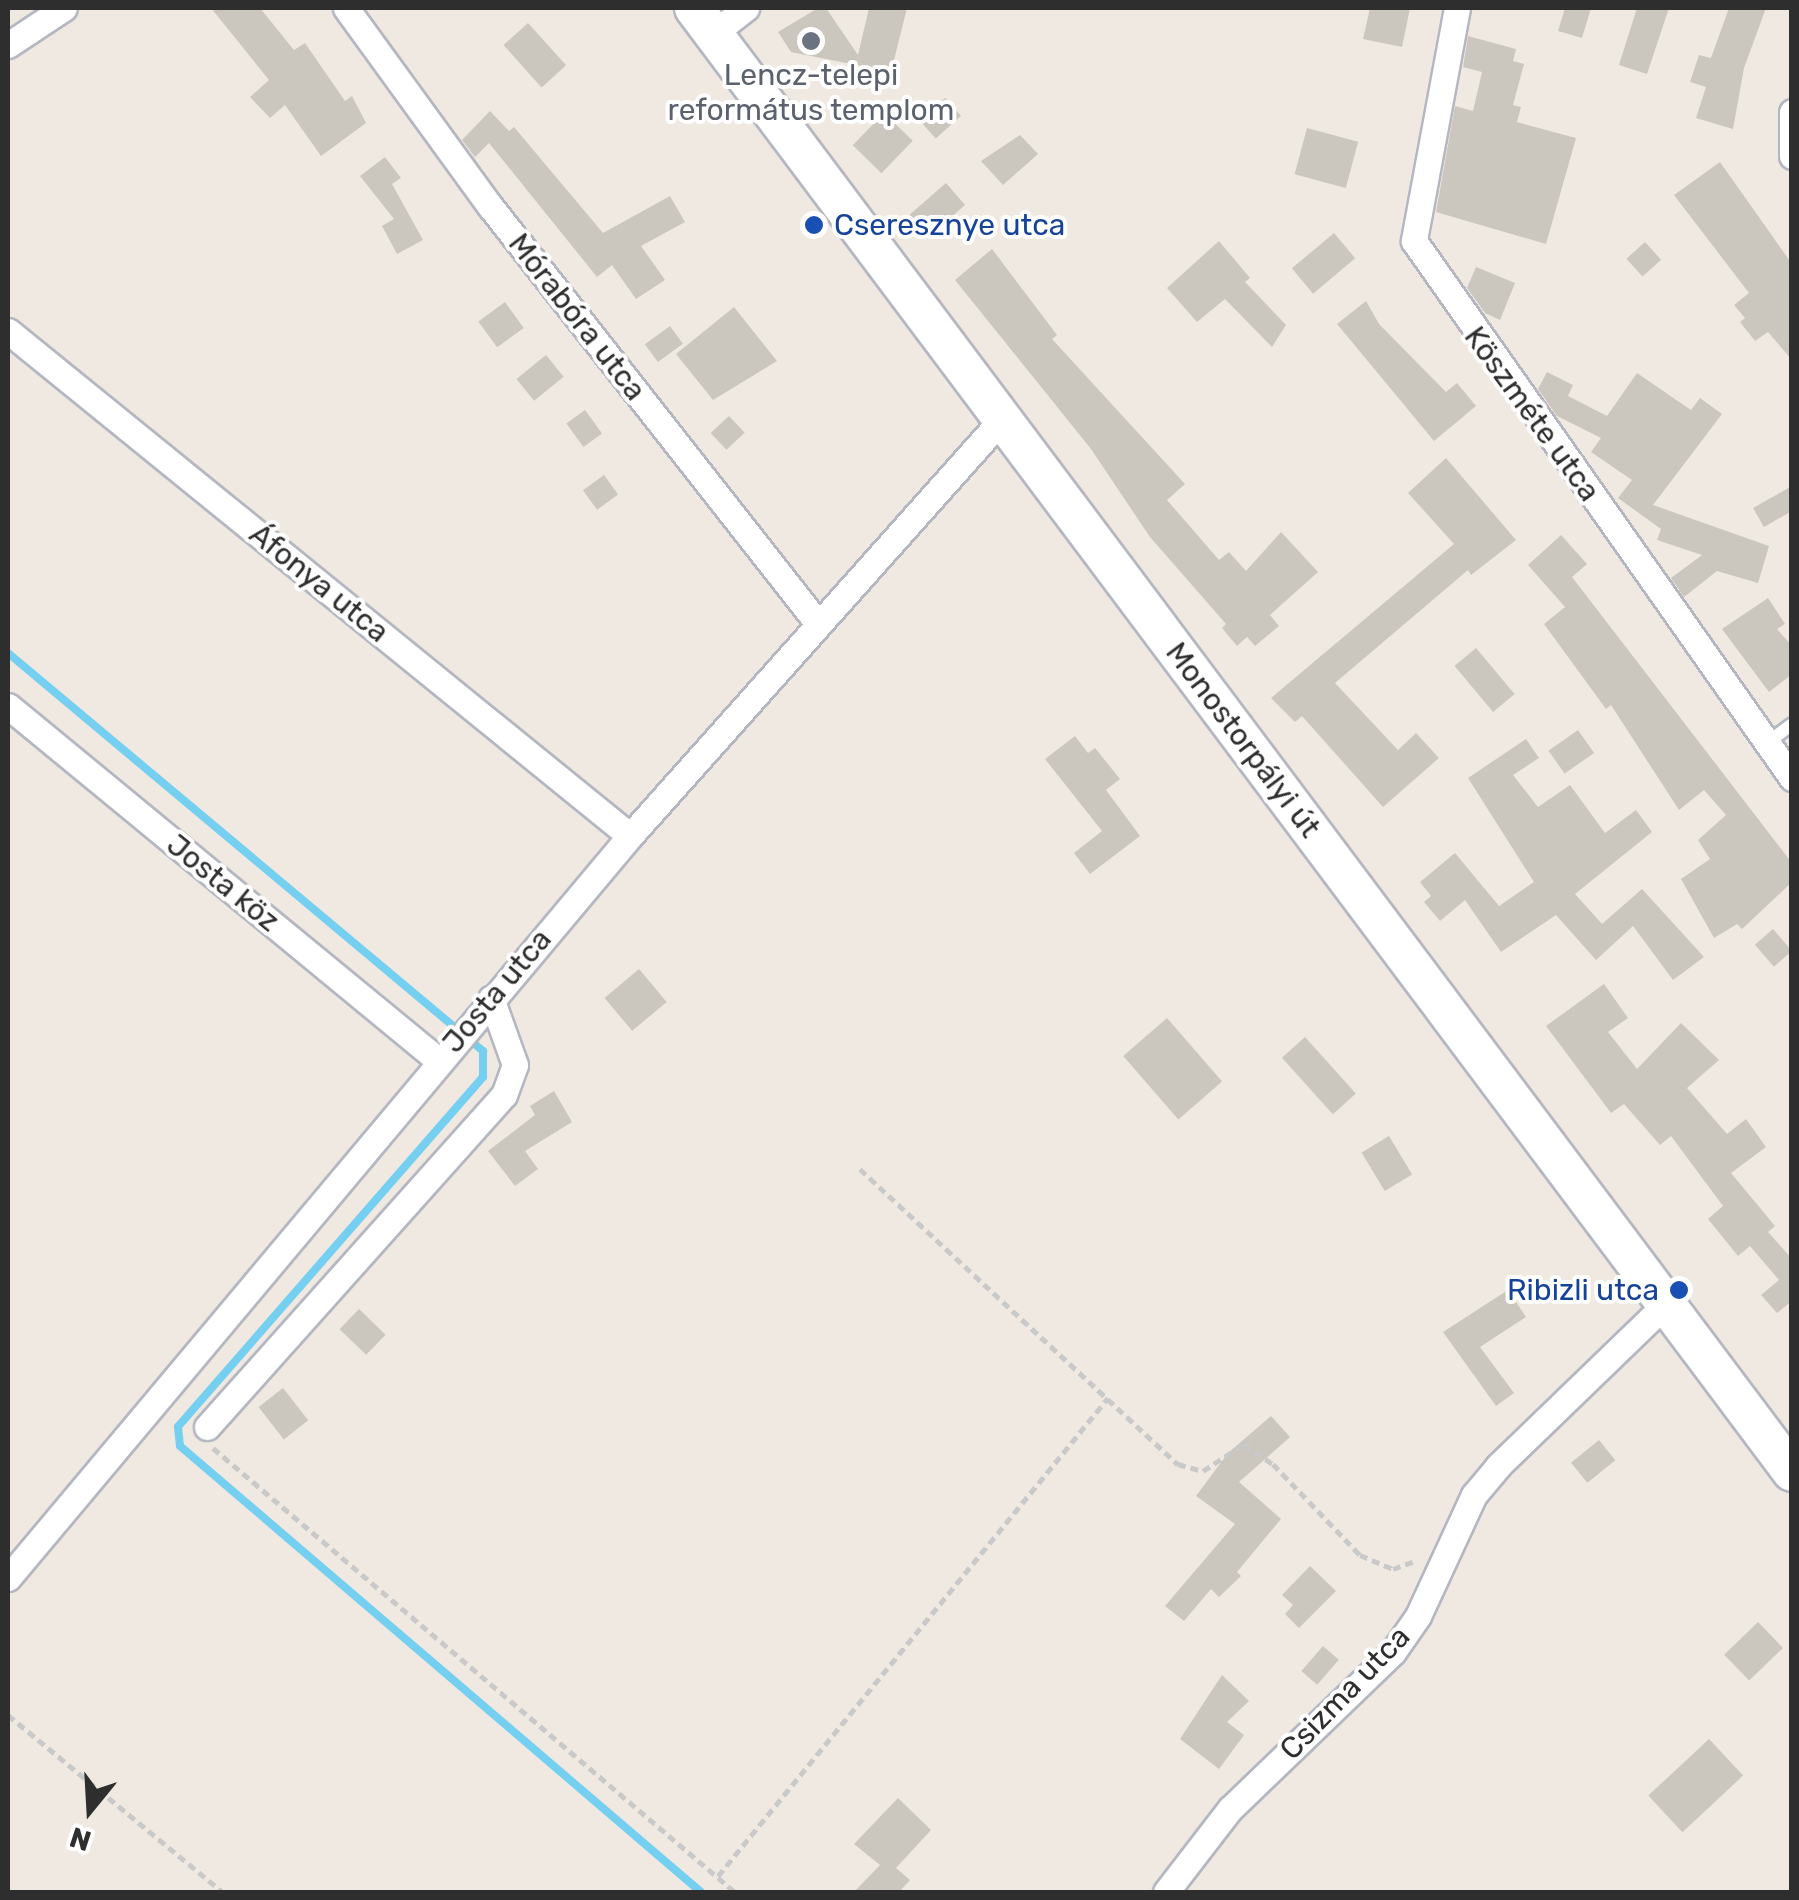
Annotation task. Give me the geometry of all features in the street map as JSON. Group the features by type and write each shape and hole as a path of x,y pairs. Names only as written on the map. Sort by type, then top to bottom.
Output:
{"street":[{"path":"8,45 64,8"},
{"name":"Mórabóra utca","path":"346,8 490,206 816,620"},
{"path":"704,20 746,8"},
{"name":"Köszméte utca","path":"1457,8 1414,241 1792,778"},
{"name":"Monostorpályi út","path":"704,20 1792,1472"},
{"path":"1792,112 1792,156"},
{"name":"Áfonya utca","path":"8,331 630,836"},
{"name":"Josta utca","path":"8,1578 472,1020 816,620 1003,418"},
{"name":"Josta köz","path":"8,706 446,1052"},
{"path":"207,1426 504,1095 515,1065 491,998"},
{"name":"Csizma utca","path":"1166,1892 1230,1810 1392,1652 1418,1616 1455,1535 1498,1466 1665,1305"}],"lane":[{"path":"1767,743 1792,724"}],"path":[{"path":"860,1169 1108,1398 1193,1469 1203,1471 1244,1444 1257,1452 1360,1555 1380,1566 1412,1563 1455,1535"},
{"path":"718,1876 1108,1398"},
{"path":"207,1426 214,1452 735,1892"},
{"path":"8,1716 223,1892"}],"building":[{"path":"211,8 260,8 294,50 305,43 345,101 352,96 366,123 321,156 285,105 270,118 250,97 269,80"},
{"name":"Lencz-telepi református templom","path":"818,8 826,8 858,55 869,8 907,8 891,72 791,52 778,32"},
{"path":"1370,8 1410,8 1402,47 1363,39"},
{"path":"1565,8 1591,8 1582,38 1558,31"},
{"path":"1637,8 1669,8 1647,74 1619,65"},
{"path":"1729,8 1766,8 1744,68 1733,129 1696,118 1706,87 1690,82 1699,55 1711,58"},
{"path":"528,23 566,65 542,87 503,45"},
{"path":"1468,36 1516,49 1513,61 1524,64 1513,105 1521,107 1517,122 1576,138 1546,244 1436,212 1455,106 1473,111 1482,72 1463,67"},
{"path":"945,98 961,116 936,139 920,121"},
{"path":"490,111 509,131 514,127 603,233 670,196 685,222 641,246 665,280 636,299 612,265 597,277 489,143 475,157 462,140"},
{"path":"884,113 913,141 882,173 853,145"},
{"path":"1307,128 1358,142 1346,188 1295,174"},
{"path":"1020,135 1038,154 1003,185 981,161"},
{"path":"385,157 401,178 392,184 423,240 397,254 382,226 394,219 360,176"},
{"path":"1720,162 1792,264 1792,360 1768,332 1755,341 1740,322 1745,318 1734,305 1749,293 1674,195"},
{"path":"946,183 965,205 929,236 910,214"},
{"path":"1334,233 1355,258 1313,294 1292,268"},
{"path":"1219,241 1250,278 1245,282 1286,325 1272,347 1225,299 1197,322 1167,288"},
{"path":"1645,242 1661,260 1642,277 1626,259"},
{"path":"992,249 1057,335 1052,339 1185,484 1167,500 1219,560 1229,552 1246,571 1281,532 1318,572 1270,615 1279,626 1255,646 1247,637 1237,646 1222,628 1226,624 1150,537 1091,449 955,280"},
{"path":"1476,267 1515,283 1500,320 1485,313 1467,288"},
{"path":"1366,301 1379,324 1446,392 1457,383 1476,406 1434,441 1337,324"},
{"path":"505,302 524,328 497,347 478,321"},
{"path":"734,307 777,361 713,400 676,354"},
{"path":"670,326 683,344 658,362 645,344"},
{"path":"546,355 564,377 534,401 516,379"},
{"path":"1547,372 1573,385 1568,396 1607,416 1637,373 1691,410 1700,398 1722,414 1653,505 1769,546 1758,583 1717,571 1684,597 1671,578 1702,555 1657,540 1661,529 1618,498 1632,480 1591,452 1601,438 1557,416 1538,389"},
{"path":"585,410 602,433 583,447 566,424"},
{"path":"729,416 745,433 726,450 711,433"},
{"path":"1446,458 1516,540 1471,575 1468,570 1335,683 1398,750 1416,733 1439,758 1383,807 1302,716 1295,722 1271,698 1454,544 1408,493"},
{"path":"604,475 618,494 597,510 583,490"},
{"path":"1792,486 1792,511 1764,527 1753,508"},
{"path":"1561,535 1587,564 1572,577 1792,863 1792,882 1742,929 1737,924 1714,938 1681,879 1710,859 1698,840 1726,815 1704,790 1679,810 1611,705 1606,709 1544,624 1565,607 1528,565"},
{"path":"1768,598 1785,624 1777,629 1792,646 1792,674 1769,692 1722,629"},
{"path":"1476,648 1515,694 1493,712 1455,666"},
{"path":"1578,730 1594,753 1565,774 1549,751"},
{"path":"1075,736 1088,753 1095,748 1120,779 1106,790 1140,836 1090,874 1074,853 1102,831 1045,759"},
{"path":"1526,739 1539,758 1513,775 1538,807 1570,785 1605,833 1636,810 1652,832 1575,894 1602,924 1642,889 1704,957 1673,980 1633,926 1596,960 1556,915 1501,952 1465,900 1440,921 1424,902 1431,896 1420,882 1455,853 1499,906 1534,882 1468,778"},
{"path":"1773,929 1792,951 1774,967 1755,945"},
{"path":"639,969 667,1002 632,1031 605,998"},
{"path":"1604,984 1628,1018 1608,1032 1637,1069 1681,1023 1719,1060 1687,1088 1727,1134 1746,1119 1766,1147 1731,1173 1775,1226 1768,1232 1792,1259 1792,1301 1777,1313 1761,1295 1779,1280 1750,1246 1738,1256 1708,1219 1723,1206 1671,1136 1660,1145 1624,1104 1611,1113 1546,1026"},
{"path":"1167,1018 1222,1081 1178,1119 1123,1056"},
{"path":"1305,1037 1356,1093 1333,1114 1282,1058"},
{"path":"554,1091 572,1122 525,1151 538,1169 515,1186 488,1151 535,1115 530,1106"},
{"path":"1389,1136 1412,1175 1385,1191 1362,1152"},
{"path":"1508,1290 1526,1317 1480,1347 1514,1393 1496,1406 1443,1332"},
{"path":"359,1309 386,1335 366,1355 340,1329"},
{"path":"283,1388 308,1420 284,1439 259,1407"},
{"path":"1271,1416 1290,1437 1239,1482 1281,1519 1237,1572 1241,1576 1219,1597 1211,1589 1184,1621 1165,1606 1235,1524 1196,1496 1228,1453"},
{"path":"1599,1440 1615,1460 1587,1483 1571,1463"},
{"path":"1310,1566 1336,1591 1299,1628 1285,1614 1293,1605 1282,1595"},
{"path":"1758,1622 1783,1648 1749,1681 1724,1655"},
{"path":"1323,1646 1339,1660 1317,1685 1301,1671"},
{"path":"1222,1675 1249,1701 1227,1722 1244,1735 1219,1769 1180,1739"},
{"path":"1709,1739 1743,1776 1682,1832 1648,1796"},
{"path":"898,1798 931,1830 896,1868 910,1880 899,1892 854,1892 880,1865 854,1844"}],"waterway":[{"path":"8,653 483,1051 483,1077 178,1427 180,1446 701,1892"}],"place":[{"name":"Lencz-telepi református templom","path":"811,41"},
{"name":"Cseresznye utca","path":"814,225"},
{"name":"Ribizli utca","path":"1679,1290"}]}
